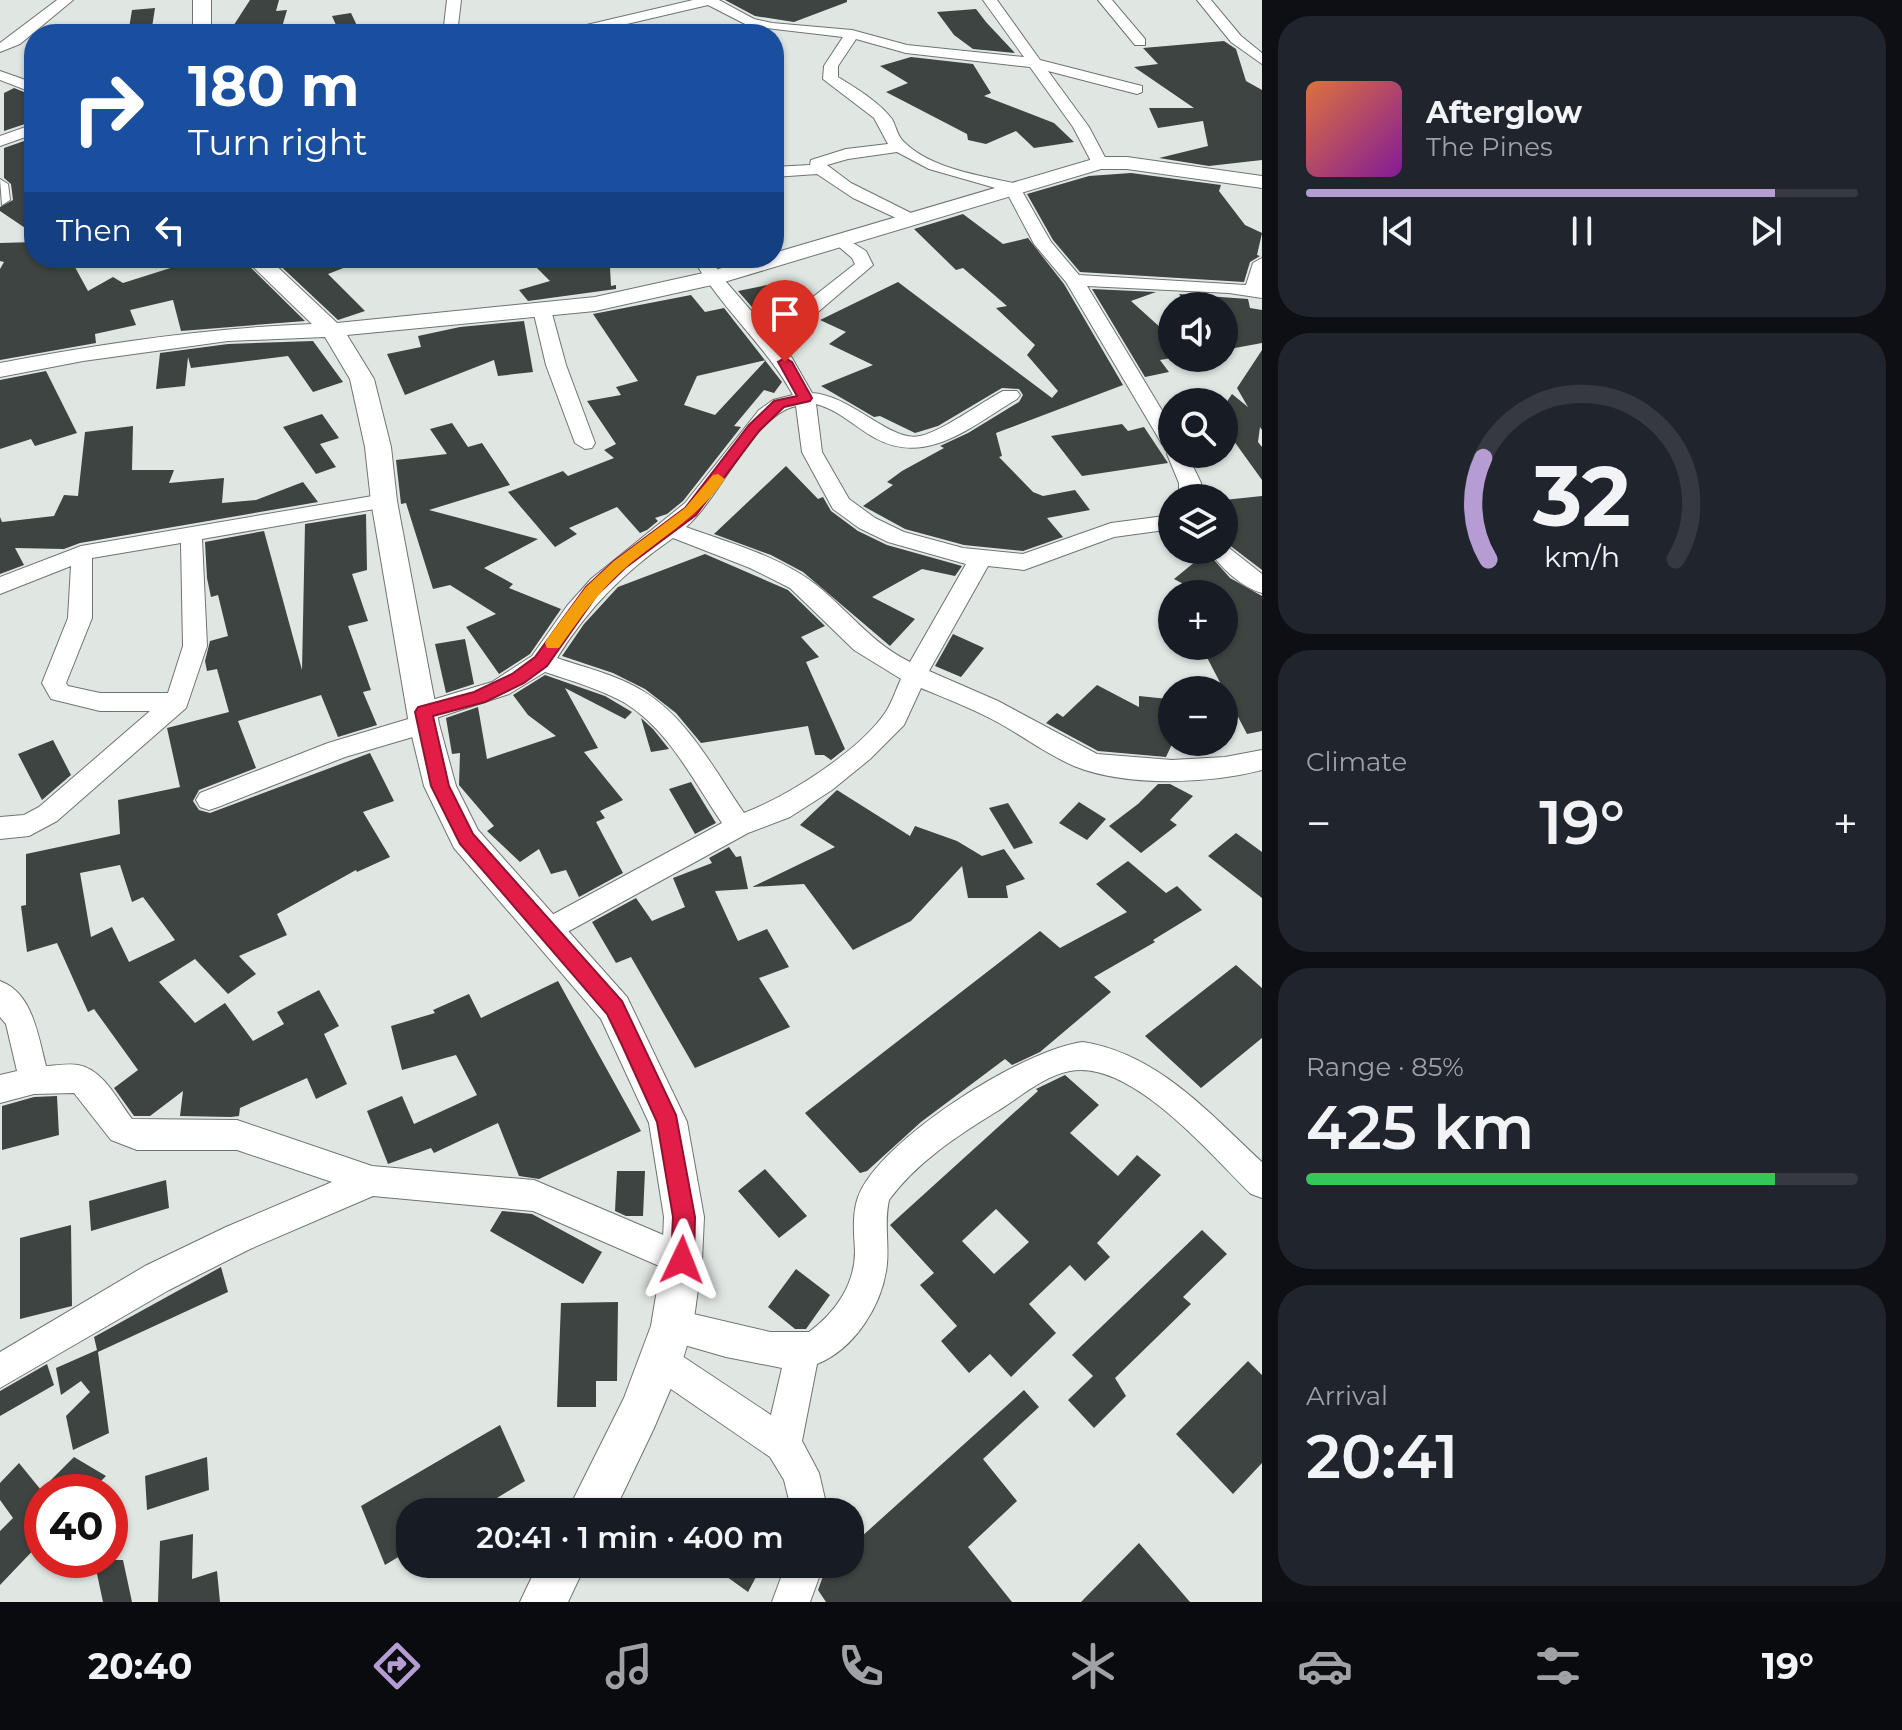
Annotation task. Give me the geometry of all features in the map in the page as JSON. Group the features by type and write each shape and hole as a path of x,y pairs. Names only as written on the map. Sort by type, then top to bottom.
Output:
{"street":[{"path":"36,24 66,0"},
{"path":"202,0 202,24"},
{"path":"451,24 454,0"},
{"path":"654,0 681,6"},
{"path":"607,24 710,0 758,24"},
{"path":"990,0 1081,127 1100,163"},
{"path":"1105,0 1140,42"},
{"path":"1204,0 1236,39 1262,60"},
{"path":"784,28 852,34 906,49 1035,63 1137,89"},
{"path":"0,48 24,34"},
{"path":"852,34 831,66 831,79 887,123 892,141 900,147 935,165 1012,188 1043,244 1074,280 1158,421"},
{"path":"0,75 24,84"},
{"path":"0,141 24,133"},
{"path":"820,169 817,163 823,159 900,147"},
{"path":"784,252 840,240 1100,163 1127,163 1262,182"},
{"path":"784,171 820,169 909,219"},
{"path":"811,308 864,265 860,255 840,240"},
{"path":"1074,280 1257,292 1262,263"},
{"path":"266,268 332,330 362,379 378,447 384,501 424,718 440,786 466,839 549,930 614,1008 668,1122 684,1217 682,1260 672,1326 661,1362 597,1498"},
{"path":"0,370 83,354 228,334 332,330 595,304 707,268 785,362 805,398 812,452 841,504 896,537 963,556 1024,562 1111,530 1158,524"},
{"path":"542,310 556,365 585,443"},
{"path":"209,800 479,697 518,678 541,661 591,591 690,512 754,428 779,404 805,398 840,403 870,426 903,444 916,445 928,442 1010,395"},
{"path":"0,586 81,553 384,501"},
{"path":"668,528 788,576 831,609 863,646 915,674 994,709 1085,761 1124,767 1180,768 1246,766 1262,760"},
{"path":"0,828 29,825 48,814 177,702 195,646 196,605 191,533"},
{"path":"81,553 83,585 80,618 54,683 60,693 100,702 177,702"},
{"path":"549,930 739,826 781,810 823,783 861,752 895,718 915,674 981,558"},
{"path":"1234,564 1262,585"},
{"path":"541,661 631,695 645,704 668,726 739,826"},
{"path":"0,994 19,1019 34,1080"},
{"path":"672,1326 747,1345 802,1353 820,1346 847,1319 865,1288 871,1263 870,1223 877,1191 905,1160 972,1109 1048,1065 1084,1056 1122,1065 1151,1082 1262,1183"},
{"path":"0,1089 34,1080 78,1079 89,1086 122,1130 237,1135 372,1181 534,1196 682,1260"},
{"path":"0,1371 157,1278 238,1238 372,1181"},
{"path":"783,1444 802,1353"},
{"path":"661,1362 783,1444 801,1473 807,1498"},
{"path":"543,1602 556,1578"},
{"path":"791,1602 800,1578"}],"building":[{"path":"250,0 279,0 276,11 287,10 283,24 234,24"},
{"path":"725,0 847,2 794,22 755,16"},
{"path":"155,8 153,24 130,24 132,10"},
{"path":"976,9 1015,53 973,49 954,35 937,12"},
{"path":"351,13 356,24 336,24 332,16"},
{"path":"1224,41 1236,49 1246,81 1262,90 1262,160 1209,166 1159,158 1208,146 1203,121 1158,128 1149,108 1194,108 1134,67 1158,64 1143,48"},
{"path":"911,57 973,64 991,93 984,96 1054,123 1074,142 1034,148 1016,131 986,144 968,140 967,134 886,92 908,83 880,66"},
{"path":"14,88 24,92 24,124 4,131 4,93"},
{"path":"24,141 24,227 0,211 0,207 13,200 11,184 4,178 4,148"},
{"path":"1131,173 1221,185 1219,191 1245,225 1262,233 1257,255 1260,256 1250,262 1244,282 1080,272 1053,240 1027,194 1089,176"},
{"path":"963,214 1003,244 1028,238 1064,284 1123,385 996,433 1002,456 999,457 1033,492 1043,496 1075,490 1090,510 1047,518 1063,537 1023,551 964,545 905,529 863,506 893,485 887,482 902,471 1019,402 1023,395 1019,389 1002,388 938,426 915,433 880,416 874,417 821,386 873,365 829,344 846,332 820,320 898,282 1052,398 1058,391 1027,355 1035,345 996,308 1007,306 963,268 956,270 914,229"},
{"path":"24,242 24,268 75,268 88,291 113,277 123,283 170,268 251,268 305,321 181,331 173,300 130,310 136,325 95,334 96,343 0,360 0,269 4,262 0,261 0,243"},
{"path":"283,268 343,268 328,274 365,311 338,320"},
{"path":"537,268 610,268 611,286 616,285 616,289 528,301 519,290 550,281"},
{"path":"772,284 780,295 789,294 802,318 772,330 738,291"},
{"path":"1092,289 1156,292 1131,301 1158,325 1158,372 1169,372 1145,377"},
{"path":"691,295 705,312 724,308 765,360 697,376 684,405 715,415 765,361 782,382 774,393 764,390 734,426 741,427 683,501 667,514 655,518 658,521 647,530 640,533 617,507 569,528 577,534 555,547 508,492 563,471 568,476 614,458 604,450 616,444 587,401 621,395 616,387 638,381 593,314"},
{"path":"1238,298 1248,299 1250,308 1262,310 1262,343 1238,347"},
{"path":"524,321 533,372 498,376 494,360 405,395 387,354 421,347 418,336 460,327"},
{"path":"313,341 343,382 313,392 288,356 191,368 188,357 185,386 156,389 160,353 228,344"},
{"path":"1262,350 1262,430 1260,427 1258,442 1262,447 1262,480 1238,447 1238,399 1248,407 1237,388"},
{"path":"46,371 77,433 35,446 31,439 0,449 0,380"},
{"path":"322,414 339,438 320,444 336,467 316,474 283,427"},
{"path":"452,423 468,447 482,443 510,485 429,510 538,539 484,568 513,584 509,588 561,609 530,654 499,674 466,627 496,614 450,585 433,589 406,503 401,504 396,460 447,454 430,429"},
{"path":"1122,424 1128,431 1144,427 1158,448 1158,465 1082,476 1051,436"},
{"path":"133,426 132,470 174,470 169,483 224,478 222,503 256,500 303,482 318,502 80,543 64,549 15,548 24,565 0,574 0,517 2,522 54,516 64,495 78,496 85,432"},
{"path":"786,466 818,499 823,497 831,511 858,531 887,545 962,566 955,576 922,569 872,597 915,619 890,646 803,572 771,555 714,534"},
{"path":"1262,496 1262,570 1238,552 1238,499"},
{"path":"366,514 367,570 352,574 368,621 348,626 371,690 363,692 377,725 338,737 321,695 238,721 256,768 199,790 193,801 199,810 210,813 370,753 394,801 363,812 390,857 356,870 277,914 287,935 239,956 256,974 228,994 195,959 159,982 195,1023 225,1003 253,1041 284,1024 277,1012 319,990 339,1026 324,1034 347,1084 316,1099 307,1078 240,1108 239,1116 231,1117 180,1116 183,1091 150,1116 134,1116 114,1088 138,1070 94,1009 88,1012 57,943 27,952 21,906 26,905 26,854 120,834 118,800 180,787 167,728 229,712 217,669 207,671 205,661 210,641 228,636 218,595 211,597 205,542 264,531 302,670 305,524","holes":["120,865 132,902 143,897 175,940 129,962 112,927 91,937 80,873"]},
{"path":"705,554 788,590 825,626 801,637 819,657 806,662 845,749 831,760 824,755 815,755 808,726 701,743 676,713 645,689 613,673 562,656 584,624 618,587"},
{"path":"1192,564 1218,564 1234,580 1176,580"},
{"path":"1238,582 1262,596 1262,731 1247,734 1238,717 1238,676 1217,676 1208,660 1238,660"},
{"path":"953,634 984,648 961,677 935,666"},
{"path":"465,639 474,684 446,693 435,644"},
{"path":"545,675 605,696 632,712 625,719 565,688 598,748 584,752 623,800 600,811 605,818 596,822 623,873 579,897 566,870 551,874 539,849 520,862 487,831 494,826 459,785 460,753 452,754 446,718 478,707 487,759 556,736 528,715 513,695"},
{"path":"1097,685 1139,707 1139,696 1158,698 1158,756 1166,756 1166,757 1098,751 1046,723 1057,713 1063,717"},
{"path":"641,718 653,729 669,749 651,752"},
{"path":"53,740 71,775 42,800 18,754"},
{"path":"691,782 716,823 695,834 669,789"},
{"path":"1158,784 1170,784 1193,796 1170,820 1177,825 1141,853 1109,826"},
{"path":"837,790 910,836 915,826 957,841 982,856 1004,849 1025,879 1006,886 1008,898 968,898 962,866 911,921 853,950 804,884 752,887 835,847 800,825"},
{"path":"1079,802 1106,819 1087,840 1059,823"},
{"path":"1008,803 1033,843 1014,849 989,808"},
{"path":"1236,833 1262,852 1262,898 1208,856"},
{"path":"729,847 736,857 741,856 748,889 715,891 738,941 767,929 789,967 759,978 790,1027 695,1068 631,957 616,963 592,922 636,898 652,921 685,907 673,878 712,863 709,858"},
{"path":"1128,861 1166,893 1177,886 1202,910 1153,940 1155,942 1094,977 1111,992 1040,1052 1012,1065 1005,1059 921,1122 867,1171 860,1173 805,1113 1040,931 1060,948 1127,912 1096,884"},
{"path":"1236,965 1262,988 1262,1038 1201,1088 1145,1036"},
{"path":"558,981 641,1131 539,1179 519,1176 498,1123 434,1153 431,1148 388,1164 367,1111 402,1096 414,1124 477,1095 456,1055 402,1070 391,1026 435,1013 433,1010 469,994 481,1018"},
{"path":"1065,1075 1099,1105 1070,1133 1118,1176 1137,1155 1161,1175 1097,1243 1110,1257 1085,1281 1070,1265 1029,1304 1056,1333 1011,1377 990,1354 969,1373 941,1341 957,1326 920,1285 934,1273 890,1225 1038,1091 1036,1089","holes":["996,1209 1029,1242 994,1274 962,1241"]},
{"path":"57,1096 59,1135 2,1150 2,1106 34,1097"},
{"path":"765,1169 807,1216 779,1238 738,1191"},
{"path":"617,1171 645,1171 643,1216 626,1216 615,1211"},
{"path":"166,1180 169,1208 91,1231 89,1201"},
{"path":"502,1211 532,1214 602,1252 583,1284 490,1231"},
{"path":"71,1225 72,1306 20,1319 20,1238"},
{"path":"1202,1230 1227,1254 1183,1297 1191,1304 1115,1378 1126,1396 1094,1428 1068,1400 1093,1376 1072,1355"},
{"path":"221,1267 228,1292 98,1352 109,1433 73,1450 66,1416 90,1392 81,1381 61,1395 56,1368 97,1350 94,1337"},
{"path":"796,1269 830,1295 806,1329 795,1329 768,1307"},
{"path":"618,1302 617,1381 596,1381 596,1407 557,1407 561,1303"},
{"path":"1248,1361 1262,1375 1262,1463 1233,1494 1176,1434"},
{"path":"47,1364 54,1385 0,1416 0,1391"},
{"path":"1024,1390 1039,1407 983,1459 1017,1501 968,1547 1012,1602 826,1602 818,1590 822,1578 864,1578 864,1534"},
{"path":"500,1425 525,1481 497,1498 396,1498 396,1558 385,1565 361,1506"},
{"path":"74,1457 103,1474 57,1474"},
{"path":"207,1457 209,1490 147,1510 145,1476"},
{"path":"19,1463 28,1474 24,1474 24,1560 0,1585 0,1531 13,1518 0,1500 0,1483"},
{"path":"193,1534 192,1579 217,1571 220,1602 158,1602 160,1541"},
{"path":"1139,1543 1190,1602 1081,1602"},
{"path":"98,1578 127,1578 132,1602 103,1602"},
{"path":"728,1578 756,1578 748,1592"}],"slow traffic":[{"path":"553,643 591,591 620,564 690,512 718,479"}],"route":[{"path":"682,1260 684,1217 668,1122 628,1036 614,1008 549,930 466,839 440,786 424,724 424,712 479,697 518,678 541,661 591,591 620,564 690,512 754,428 779,404 805,398 785,362"}]}
